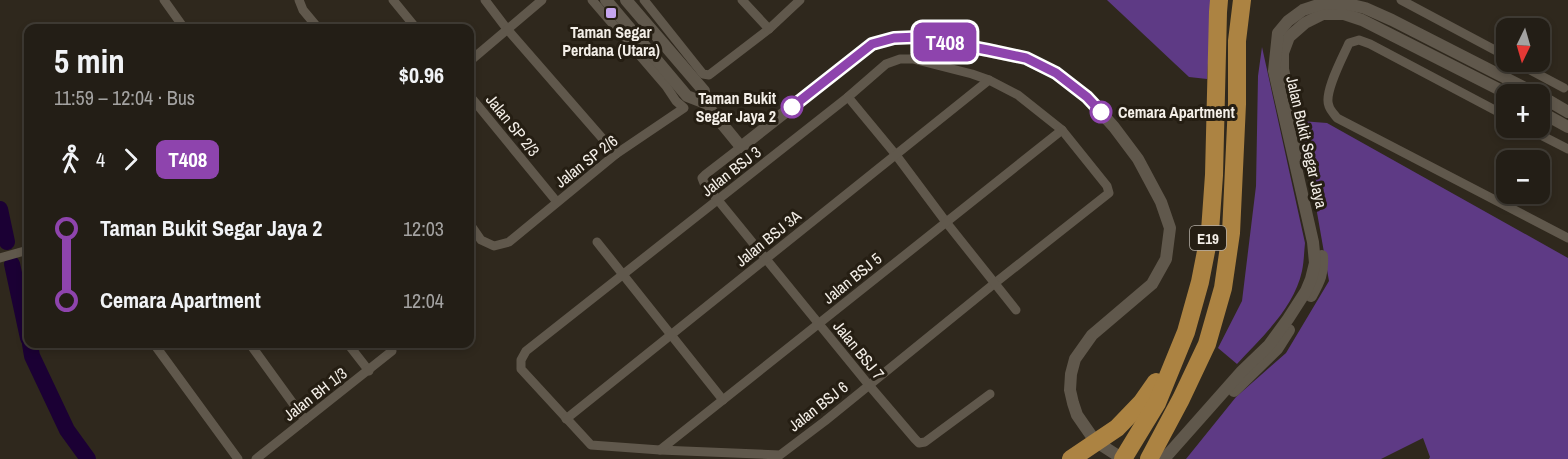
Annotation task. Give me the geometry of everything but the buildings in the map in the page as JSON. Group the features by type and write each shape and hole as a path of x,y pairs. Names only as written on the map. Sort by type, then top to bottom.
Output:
{"highway":[{"name":"E19","path":"1123,459 1157,402 1186,332 1200,282 1210,231 1214,175 1219,0"},
{"name":"E19","path":"1149,459 1207,344 1223,288 1231,233 1234,190 1237,41 1242,0"},
{"path":"1071,459 1116,428 1143,402 1186,332"}],"street":[{"path":"164,0 181,24"},
{"path":"299,0 303,10 315,24"},
{"path":"393,0 413,24"},
{"path":"485,0 507,29 616,154"},
{"path":"474,58 542,0"},
{"name":"Jalan SP 2/6","path":"474,230 481,240 494,246 509,242 616,154 684,108 592,0"},
{"path":"606,0 687,96 705,103 741,147 872,44 894,38 919,37 1026,58 1056,73 1087,97 1138,159 1161,202 1170,228 1166,259 1152,284 1092,335 1075,359 1071,374 1070,390 1077,415 1095,441 1123,459"},
{"path":"626,0 704,91 705,103"},
{"path":"645,0 703,74 710,75 769,29 800,0"},
{"path":"742,0 769,29"},
{"path":"1401,0 1496,51"},
{"name":"Jalan Bukit Segar Jaya","path":"1164,459 1242,371 1269,345 1306,291 1311,279 1315,264 1313,242 1274,71 1278,33 1288,21 1303,10 1321,4 1343,3 1365,8 1517,84"},
{"name":"Jalan Bukit Segar Jaya","path":"1174,459 1235,389 1277,349 1308,303 1322,273 1321,239 1307,185 1283,69 1283,53 1289,38 1305,23 1323,14 1344,14 1384,30 1496,88"},
{"path":"1496,111 1359,40 1349,43 1327,97 1328,106 1337,118 1568,237"},
{"name":"Jalan BSJ 3","path":"521,360 526,351 719,200 886,64 900,59 914,60 972,74 1018,95 1062,130 1107,186 1109,193"},
{"path":"1534,72 1564,88"},
{"name":"Jalan BSJ 3A","path":"567,419 989,80"},
{"path":"848,97 1016,310"},
{"name":"Jalan SP 2/3","path":"474,101 557,202"},
{"name":"Jalan Bukit Segar Jaya","path":"1550,102 1568,112"},
{"path":"1550,117 1568,127"},
{"name":"Jalan BSJ 5","path":"660,450 1062,130"},
{"path":"1547,138 1568,149"},
{"name":"Jalan BSJ 7","path":"741,147 702,178 868,384 919,443 925,442 990,394"},
{"name":"Jalan BSJ 6","path":"521,360 521,369 591,445 780,455 1109,193"},
{"path":"597,242 723,400"},
{"path":"0,258 24,251"},
{"path":"157,348 238,459"},
{"path":"253,348 305,420"},
{"path":"351,348 369,371"},
{"name":"Jalan BH 1/3","path":"256,459 392,351"}],"shaded area":[{"path":"1107,0 1212,0 1207,79 1189,77"},
{"path":"1262,47 1305,243 1298,285 1285,310 1237,364 1218,348 1242,301 1256,186 1258,76"},
{"path":"1301,121 1327,123 1568,258 1568,459 1429,459 1423,438 1381,459 1186,459 1236,397 1286,353 1329,281"}],"waterway":[{"path":"0,209 7,242"},
{"path":"12,264 24,320"},
{"path":"31,348 32,356 67,430 88,459"}],"bus line":[{"name":"T408","path":"792,107 872,44 894,38 919,37 1026,58 1056,73 1087,97 1101,112"}],"place":[{"name":"Taman Segar Perdana (Utara)","path":"611,13"},
{"name":"Taman Bukit Segar Jaya 2","path":"792,107"},
{"name":"Cemara Apartment","path":"1101,112"}]}
